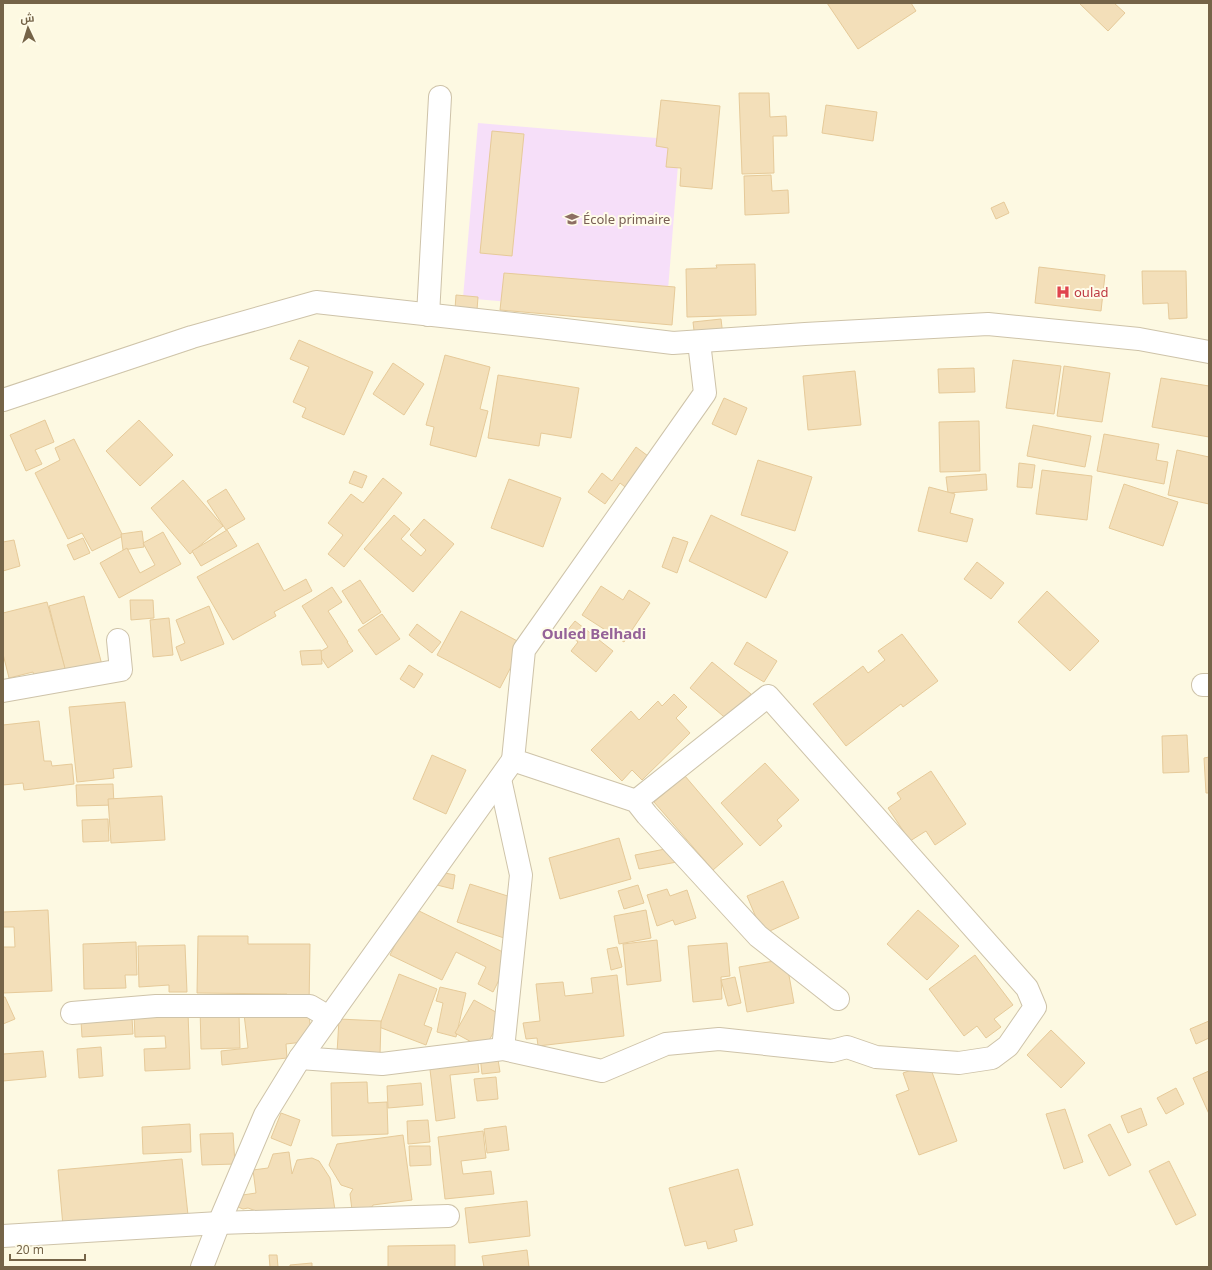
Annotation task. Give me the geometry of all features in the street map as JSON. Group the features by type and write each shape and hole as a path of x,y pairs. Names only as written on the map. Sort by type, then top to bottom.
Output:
{"street":[{"path":"428,315 440,97"},
{"path":"3,400 192,337 316,302 673,343 988,324 1139,340 1209,352"},
{"path":"202,1267 265,1115 300,1058 513,760 524,650 705,393 699,342"},
{"path":"3,691 121,670 118,640"},
{"path":"300,1058 382,1064 503,1049 602,1071 666,1044 720,1039 832,1051 847,1047 876,1057 959,1063 992,1058 1008,1046 1035,1007 1027,988 768,696 636,801"},
{"path":"513,760 636,801 646,816 758,936 838,999"},
{"path":"500,779 521,875 503,1049"},
{"path":"72,1014 156,1006 310,1006 328,1016 331,1015"},
{"path":"3,1236 219,1223 448,1216"}],"shaded area":[{"name":"École primaire","path":"478,123 680,140 666,315 463,298"}],"building":[{"path":"827,3 911,3 916,11 858,49"},
{"path":"1079,3 1114,3 1125,13 1108,31"},
{"path":"739,93 769,93 770,117 786,116 787,136 773,136 774,173 742,174"},
{"path":"661,100 720,106 712,189 680,186 681,168 666,167 668,148 656,146"},
{"path":"826,105 877,112 873,141 822,133"},
{"path":"492,131 524,134 512,256 480,253"},
{"path":"771,175 772,191 788,190 789,213 745,215 744,176"},
{"path":"1004,202 1009,213 996,219 991,208"},
{"path":"755,264 756,315 687,317 686,269 717,268 716,265"},
{"path":"1039,267 1105,275 1101,311 1035,303"},
{"path":"1142,271 1186,271 1187,318 1169,319 1168,303 1143,304"},
{"path":"504,273 675,287 672,325 500,310"},
{"path":"456,295 478,297 477,310 455,309"},
{"path":"721,319 723,336 695,339 693,322"},
{"path":"299,340 373,372 344,435 302,417 306,408 293,402 309,367 290,359"},
{"path":"445,355 490,367 480,409 488,411 476,457 430,445 434,427 426,425"},
{"path":"1013,360 1061,366 1054,414 1006,408"},
{"path":"393,363 424,384 404,415 373,394"},
{"path":"1064,366 1110,373 1102,422 1057,416"},
{"path":"974,368 975,392 939,393 938,369"},
{"path":"855,371 861,425 808,430 803,376"},
{"path":"498,375 579,388 571,438 541,433 539,446 488,438"},
{"path":"1161,378 1209,386 1209,437 1152,427"},
{"path":"724,398 747,408 736,435 712,424"},
{"path":"45,420 54,442 35,450 42,464 26,471 10,435"},
{"path":"139,420 173,455 140,486 106,451"},
{"path":"979,421 980,471 940,472 939,422"},
{"path":"1033,425 1091,436 1085,467 1027,456"},
{"path":"1104,434 1159,444 1156,460 1168,462 1164,484 1097,471"},
{"path":"74,439 123,536 92,551 82,533 68,539 35,473 60,460 55,448"},
{"path":"636,447 652,459 629,490 620,483 605,504 588,492 602,473 612,481"},
{"path":"1177,450 1209,457 1209,504 1168,495"},
{"path":"758,460 812,477 795,531 741,515"},
{"path":"1019,463 1035,465 1032,488 1017,487"},
{"path":"1042,470 1092,476 1087,520 1036,514"},
{"path":"354,471 367,476 362,488 349,483"},
{"path":"986,474 987,490 948,493 946,477"},
{"path":"383,478 402,493 344,567 328,554 343,535 328,523 351,494 363,503"},
{"path":"509,479 561,498 543,547 491,528"},
{"path":"183,480 223,526 190,554 151,508"},
{"path":"1124,484 1178,502 1163,546 1109,528"},
{"path":"929,487 955,494 950,513 973,519 967,542 918,531"},
{"path":"226,489 245,519 226,530 207,501"},
{"path":"394,515 410,529 401,539 421,556 426,550 410,535 424,519 454,544 413,592 364,549"},
{"path":"711,515 788,552 766,598 689,561"},
{"path":"227,530 237,546 201,566 192,551"},
{"path":"142,531 144,547 123,550 121,534"},
{"path":"163,532 181,564 119,598 100,563 127,548 140,573 155,565 143,543"},
{"path":"673,537 688,542 677,573 662,567"},
{"path":"83,538 90,553 74,560 67,545"},
{"path":"14,540 20,566 3,571 3,542"},
{"path":"258,543 284,591 306,579 312,591 274,612 276,616 233,640 197,577"},
{"path":"977,562 1004,583 991,599 964,579"},
{"path":"360,580 381,612 363,624 342,591"},
{"path":"601,586 623,600 629,590 650,603 624,642 582,615"},
{"path":"332,587 342,602 328,611 353,651 328,668 318,653 328,647 302,606"},
{"path":"1047,591 1099,641 1070,671 1018,622"},
{"path":"84,596 102,665 70,690 49,606"},
{"path":"130,600 153,600 154,618 131,620"},
{"path":"47,602 66,672 35,680 33,672 9,678 3,654 3,613"},
{"path":"209,606 224,644 181,661 176,647 185,643 176,620"},
{"path":"461,611 523,644 500,688 437,655"},
{"path":"382,614 400,639 376,655 358,630"},
{"path":"169,618 173,655 153,657 150,620"},
{"path":"575,621 613,651 596,672 571,651 578,642 566,632"},
{"path":"417,624 441,642 432,653 409,635"},
{"path":"902,634 938,681 903,707 901,704 846,746 813,704 863,666 868,673 885,660 878,651"},
{"path":"747,642 777,661 764,682 734,664"},
{"path":"321,650 322,664 302,665 300,651"},
{"path":"712,662 751,694 729,721 690,688"},
{"path":"409,665 423,674 414,688 400,679"},
{"path":"674,694 687,707 676,718 690,733 642,780 632,770 622,781 591,750 631,711 639,720 658,701 662,706"},
{"path":"125,702 132,767 113,769 114,778 77,782 69,707"},
{"path":"39,721 44,761 51,761 52,766 72,764 74,784 24,790 23,783 3,785 3,725"},
{"path":"1187,735 1189,772 1163,773 1162,736"},
{"path":"432,755 466,770 446,814 413,799"},
{"path":"1209,757 1209,793 1206,793 1204,758"},
{"path":"765,763 799,800 777,820 782,826 760,846 721,803"},
{"path":"931,771 966,824 935,845 926,831 910,841 888,808 901,799 897,793"},
{"path":"685,776 743,844 713,870 654,802"},
{"path":"113,784 114,805 77,806 76,785"},
{"path":"162,796 165,840 111,843 108,799"},
{"path":"108,819 109,841 83,842 82,820"},
{"path":"619,838 631,879 560,899 549,858"},
{"path":"675,847 677,862 639,869 635,855"},
{"path":"440,872 455,875 453,889 437,885"},
{"path":"783,881 799,918 763,934 747,896"},
{"path":"470,884 517,899 504,938 457,922"},
{"path":"638,885 644,903 624,909 618,891"},
{"path":"667,889 670,896 687,890 696,918 675,925 673,920 657,926 647,895"},
{"path":"413,908 511,956 493,992 478,984 486,967 456,952 442,980 390,955"},
{"path":"48,910 52,991 3,993 3,947 15,947 14,927 3,927 3,912"},
{"path":"646,910 651,938 619,944 614,916"},
{"path":"918,910 959,946 927,980 887,944"},
{"path":"198,936 248,936 248,944 310,944 309,1005 287,1005 287,994 197,993"},
{"path":"657,940 661,981 627,985 623,944"},
{"path":"136,942 137,975 125,975 126,988 84,989 83,944"},
{"path":"727,943 730,976 721,977 722,999 693,1002 688,946"},
{"path":"185,945 187,992 169,992 169,985 139,987 138,946"},
{"path":"617,947 622,967 611,970 607,949"},
{"path":"975,955 1013,1005 994,1019 1001,1027 986,1038 977,1026 964,1036 929,989"},
{"path":"786,959 794,1003 747,1012 739,967"},
{"path":"399,974 437,989 424,1025 432,1028 426,1045 379,1027"},
{"path":"617,975 624,1036 538,1046 537,1038 526,1039 523,1023 540,1021 536,984 563,982 565,996 593,993 591,978"},
{"path":"735,977 741,1003 728,1006 721,980"},
{"path":"440,987 466,993 456,1037 437,1032 443,1003 436,1001"},
{"path":"3,997 5,997 15,1019 3,1024"},
{"path":"474,1000 503,1016 484,1049 455,1033"},
{"path":"200,1006 239,1014 240,1048 201,1049"},
{"path":"308,1007 312,1041 286,1044 287,1058 222,1065 221,1051 248,1048 244,1014"},
{"path":"188,1012 190,1069 145,1071 144,1049 166,1048 165,1036 135,1037 134,1014"},
{"path":"132,1018 133,1034 82,1037 81,1021"},
{"path":"339,1019 381,1021 380,1055 337,1053"},
{"path":"1209,1021 1209,1038 1196,1044 1190,1029"},
{"path":"1051,1030 1085,1063 1061,1088 1027,1055"},
{"path":"101,1047 103,1076 79,1078 77,1049"},
{"path":"43,1051 46,1077 3,1081 3,1054"},
{"path":"497,1053 500,1072 482,1074 480,1056"},
{"path":"477,1055 479,1072 450,1075 455,1118 436,1121 429,1061"},
{"path":"929,1064 957,1141 919,1155 896,1095 909,1090 903,1073"},
{"path":"1209,1071 1209,1114 1193,1078"},
{"path":"496,1077 498,1099 477,1101 474,1079"},
{"path":"367,1082 368,1103 387,1102 388,1134 332,1136 331,1083"},
{"path":"421,1083 423,1105 388,1108 387,1086"},
{"path":"1176,1088 1184,1104 1166,1114 1157,1098"},
{"path":"1141,1108 1147,1125 1128,1133 1121,1116"},
{"path":"1065,1109 1083,1162 1064,1169 1046,1114"},
{"path":"281,1113 300,1120 291,1146 271,1138"},
{"path":"428,1120 430,1142 408,1144 407,1121"},
{"path":"190,1124 191,1152 143,1154 142,1127"},
{"path":"1110,1124 1131,1165 1109,1176 1088,1135"},
{"path":"506,1126 509,1150 487,1153 484,1129"},
{"path":"483,1131 486,1158 461,1161 463,1174 491,1171 494,1194 445,1199 438,1137"},
{"path":"233,1133 235,1164 202,1165 200,1134"},
{"path":"403,1135 412,1200 373,1205 372,1207 352,1210 350,1194 353,1189 341,1185 329,1165 337,1144"},
{"path":"409,1146 430,1146 431,1165 410,1166"},
{"path":"289,1152 292,1174 297,1160 312,1158 319,1161 330,1178 335,1210 269,1216 248,1208 243,1209 233,1205 236,1196 256,1193 253,1170 268,1168 273,1154"},
{"path":"182,1159 188,1215 63,1226 58,1170"},
{"path":"1169,1161 1196,1215 1176,1225 1149,1171"},
{"path":"738,1169 753,1225 734,1230 737,1241 708,1249 706,1241 685,1246 669,1188"},
{"path":"527,1201 530,1236 469,1243 465,1208"},
{"path":"455,1245 455,1267 388,1267 388,1246"},
{"path":"527,1250 529,1267 484,1267 482,1256"},
{"path":"269,1255 277,1255 278,1267 270,1267"},
{"path":"312,1263 312,1267 290,1267 290,1265"}],"place":[{"name":"École primaire","path":"572,219"},
{"name":"oulad","path":"1063,292"}],"district":[{"name":"Ouled Belhadi","path":"594,634"}]}
